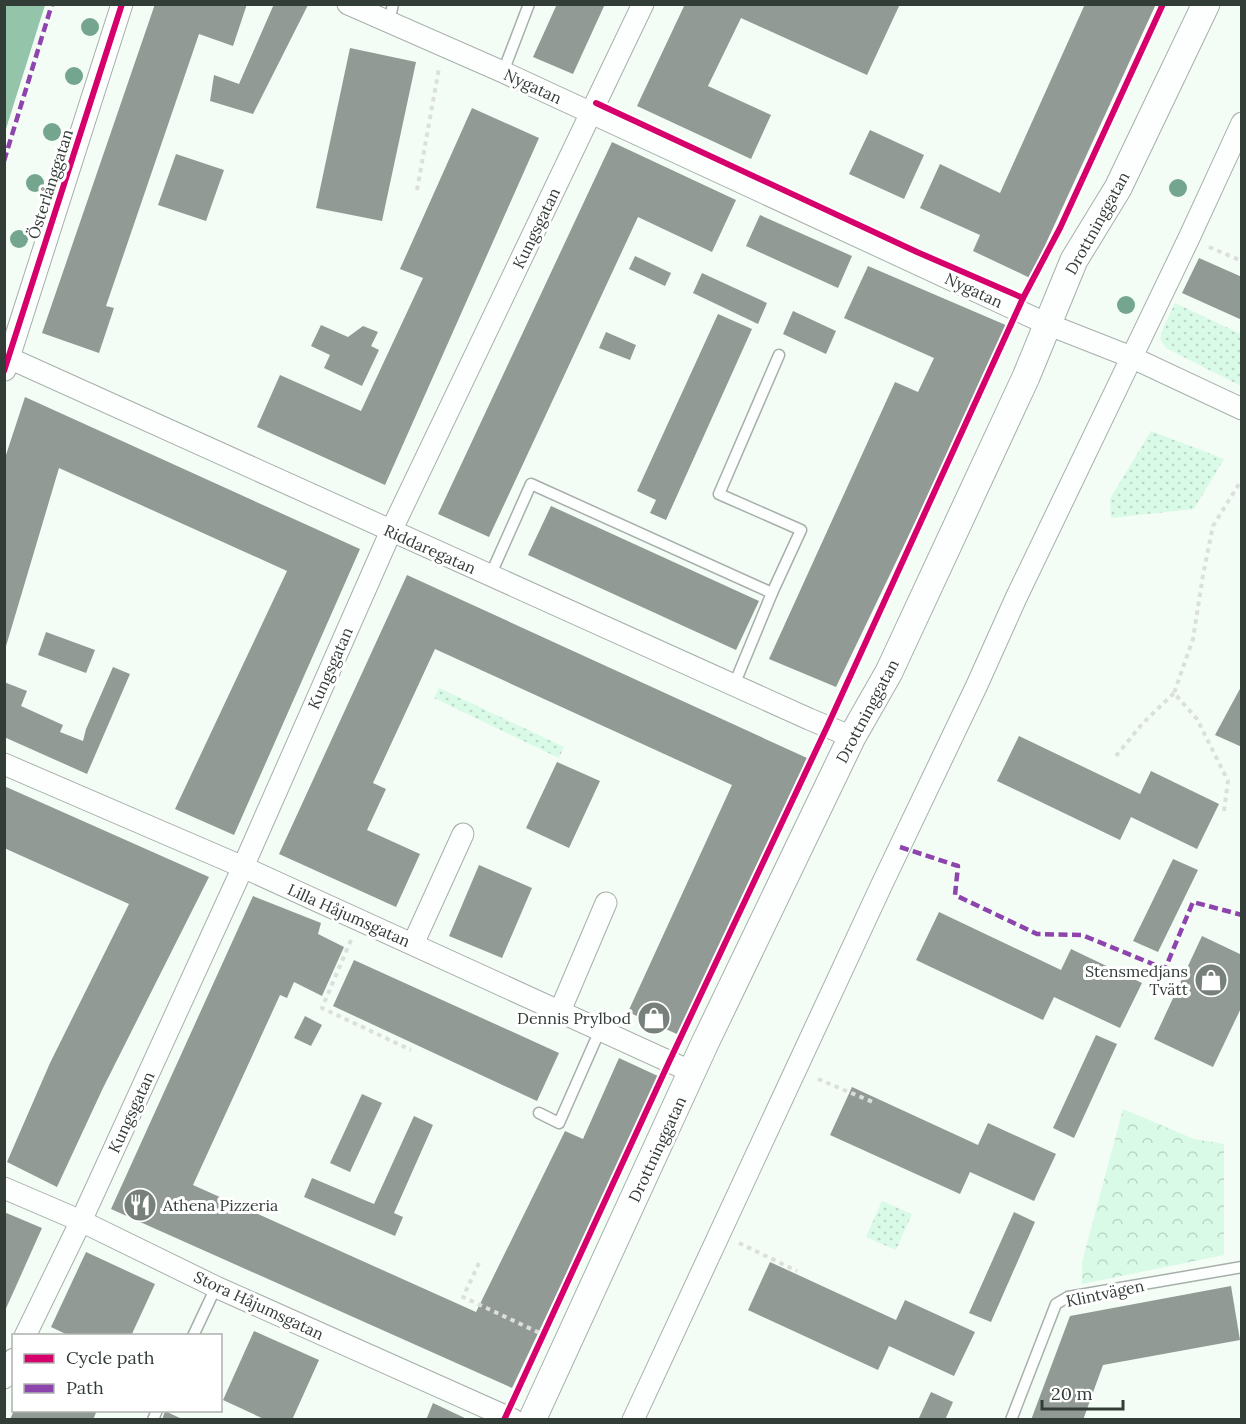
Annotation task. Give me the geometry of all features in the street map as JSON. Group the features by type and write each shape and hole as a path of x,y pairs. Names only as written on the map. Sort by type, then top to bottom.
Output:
{"street":[{"name":"Österlånggatan","path":"7,364 122,4"},
{"name":"Nygatan","path":"348,4 391,13 443,46 1047,324 1131,357 1242,409"},
{"name":"Kungsgatan","path":"25,1334 81,1221 243,867 391,531 643,4"},
{"name":"Drottninggatan","path":"532,1419 692,1072 852,737 889,672 1026,377 1074,260 1118,188 1206,4"},
{"path":"633,1419 1016,598 1242,123"},
{"name":"Riddaregatan","path":"7,364 391,531 852,737"},
{"name":"Lilla Håjumsgatan","path":"4,764 243,867 692,1072"},
{"path":"413,944 463,834"},
{"path":"560,1011 606,903"},
{"name":"Stora Håjumsgatan","path":"4,1188 81,1221 216,1287 514,1419"},
{"path":"4,1378 12,1363"}],"lane":[{"path":"503,72 529,4"},
{"path":"734,685 772,592 801,530 719,494 779,355"},
{"path":"490,576 531,484 772,592"},
{"path":"539,1113 559,1123 600,1030"},
{"name":"Klintvägen","path":"1011,1419 1056,1304 1068,1298 1242,1267"},
{"path":"193,1334 216,1287"}],"path":[{"path":"417,190 443,46"},
{"path":"1189,238 1242,261"},
{"path":"1116,756 1142,724 1174,693 1193,639 1213,526 1242,479"},
{"path":"1174,693 1197,719 1228,781 1224,811"},
{"path":"360,921 322,1008 411,1050"},
{"path":"796,1070 875,1103"},
{"path":"720,1233 797,1271"},
{"path":"479,1263 463,1298 567,1345"}],"green space":[{"path":"1175,303 1241,334 1241,386 1166,348 1160,339"},
{"path":"1151,431 1224,459 1194,509 1111,518 1110,499"},
{"path":"439,688 564,747 559,758 434,698"},
{"path":"1123,1109 1194,1139 1224,1144 1224,1255 1082,1284 1082,1262"},
{"path":"882,1201 912,1214 896,1250 866,1237"}],"shaded area":[{"path":"4,5 45,5 5,132"}],"building":[{"path":"155,4 247,4 233,46 199,34 106,306 114,308 99,353 42,333"},
{"path":"274,4 308,5 253,114 210,101 214,75 239,84"},
{"path":"557,4 605,4 573,74 533,57"},
{"path":"685,4 900,4 867,75 741,18 708,86 771,115 751,159 637,106"},
{"path":"1085,4 1156,4 1030,278 973,251 980,235 920,208 940,164 1000,193"},
{"path":"350,48 416,62 382,221 316,208"},
{"path":"472,108 539,138 385,485 257,427 280,375 361,411 423,278 400,269"},
{"path":"870,130 924,155 904,199 849,174"},
{"path":"612,142 736,200 712,252 638,217 489,537 438,514"},
{"path":"176,154 224,170 206,221 158,205"},
{"path":"760,215 852,256 838,288 746,246"},
{"path":"635,256 671,273 665,286 629,269"},
{"path":"1199,258 1242,277 1242,320 1182,293"},
{"path":"868,266 1008,326 836,687 769,659 895,382 918,392 934,358 844,318"},
{"path":"702,273 767,303 758,324 693,293"},
{"path":"793,311 836,331 826,354 783,334"},
{"path":"718,314 752,329 666,520 650,513 656,500 637,491"},
{"path":"321,325 348,337 363,326 378,332 371,346 379,350 362,386 324,368 330,355 311,346"},
{"path":"606,332 636,345 630,360 599,348"},
{"path":"25,397 360,549 234,835 175,809 287,571 59,468 4,653 4,461"},
{"path":"551,506 759,601 736,650 528,555"},
{"path":"407,575 807,758 679,1035 628,1012 732,785 435,649 373,783 386,789 367,830 420,854 396,907 279,854"},
{"path":"46,632 95,650 86,673 38,655"},
{"path":"113,667 130,674 87,774 4,737 4,682 27,691 21,706 63,725 60,732 83,741"},
{"path":"1242,685 1242,747 1215,735"},
{"path":"1019,736 1140,794 1151,771 1219,804 1197,849 1131,817 1120,840 997,781"},
{"path":"557,762 600,781 569,848 526,828"},
{"path":"4,786 209,877 103,1088 57,1187 7,1162 50,1063 129,904 4,848"},
{"path":"1173,859 1198,870 1158,952 1133,941"},
{"path":"479,865 532,888 502,958 449,936"},
{"path":"253,896 321,923 318,934 344,947 322,996 294,982 287,998 280,995 193,1185 476,1312 565,1131 583,1139 619,1058 660,1077 512,1388 111,1209"},
{"path":"939,912 1061,970 1071,949 1142,983 1120,1028 1054,997 1043,1020 916,960"},
{"name":"Stensmedjans Tvätt","path":"1202,936 1242,955 1242,1006 1213,1067 1154,1039"},
{"path":"354,960 559,1053 537,1101 333,1006"},
{"path":"305,1016 322,1025 311,1046 294,1038"},
{"path":"1096,1035 1117,1044 1074,1138 1053,1128"},
{"path":"852,1087 978,1145 988,1123 1056,1154 1034,1201 970,1172 960,1194 830,1135"},
{"path":"362,1094 382,1103 350,1172 330,1163"},
{"path":"414,1116 433,1125 394,1213 403,1217 395,1236 304,1197 312,1178 374,1204"},
{"path":"4,1212 42,1228 4,1313"},
{"path":"1014,1212 1035,1222 991,1322 969,1313"},
{"path":"86,1252 155,1284 132,1334 66,1334 51,1327"},
{"path":"770,1262 896,1320 905,1300 975,1332 954,1376 889,1346 878,1370 748,1310"},
{"path":"1231,1286 1240,1340 1103,1365 1083,1420 1031,1420 1070,1316"},
{"path":"254,1331 319,1360 292,1420 266,1420 223,1400"},
{"path":"931,1392 953,1402 945,1420 918,1420"},
{"path":"433,1403 469,1420 426,1420"},
{"path":"13,1412 96,1412 93,1420 10,1420"},
{"path":"165,1412 167,1412 184,1420 162,1420"}],"marked path":[{"path":"4,161 52,4"},
{"path":"900,847 958,866 955,895 1037,934 1082,935 1165,969 1193,902 1242,915"}],"cycle path":[{"path":"4,371 122,4"},
{"path":"504,1420 827,727 1023,298 1060,228 1163,4"},
{"path":"596,103 917,252 1023,298"}],"place":[{"name":"Stensmedjans Tvätt","path":"1211,980"},
{"name":"Dennis Prylbod","path":"654,1018"},
{"name":"Athena Pizzeria","path":"140,1205"}]}
